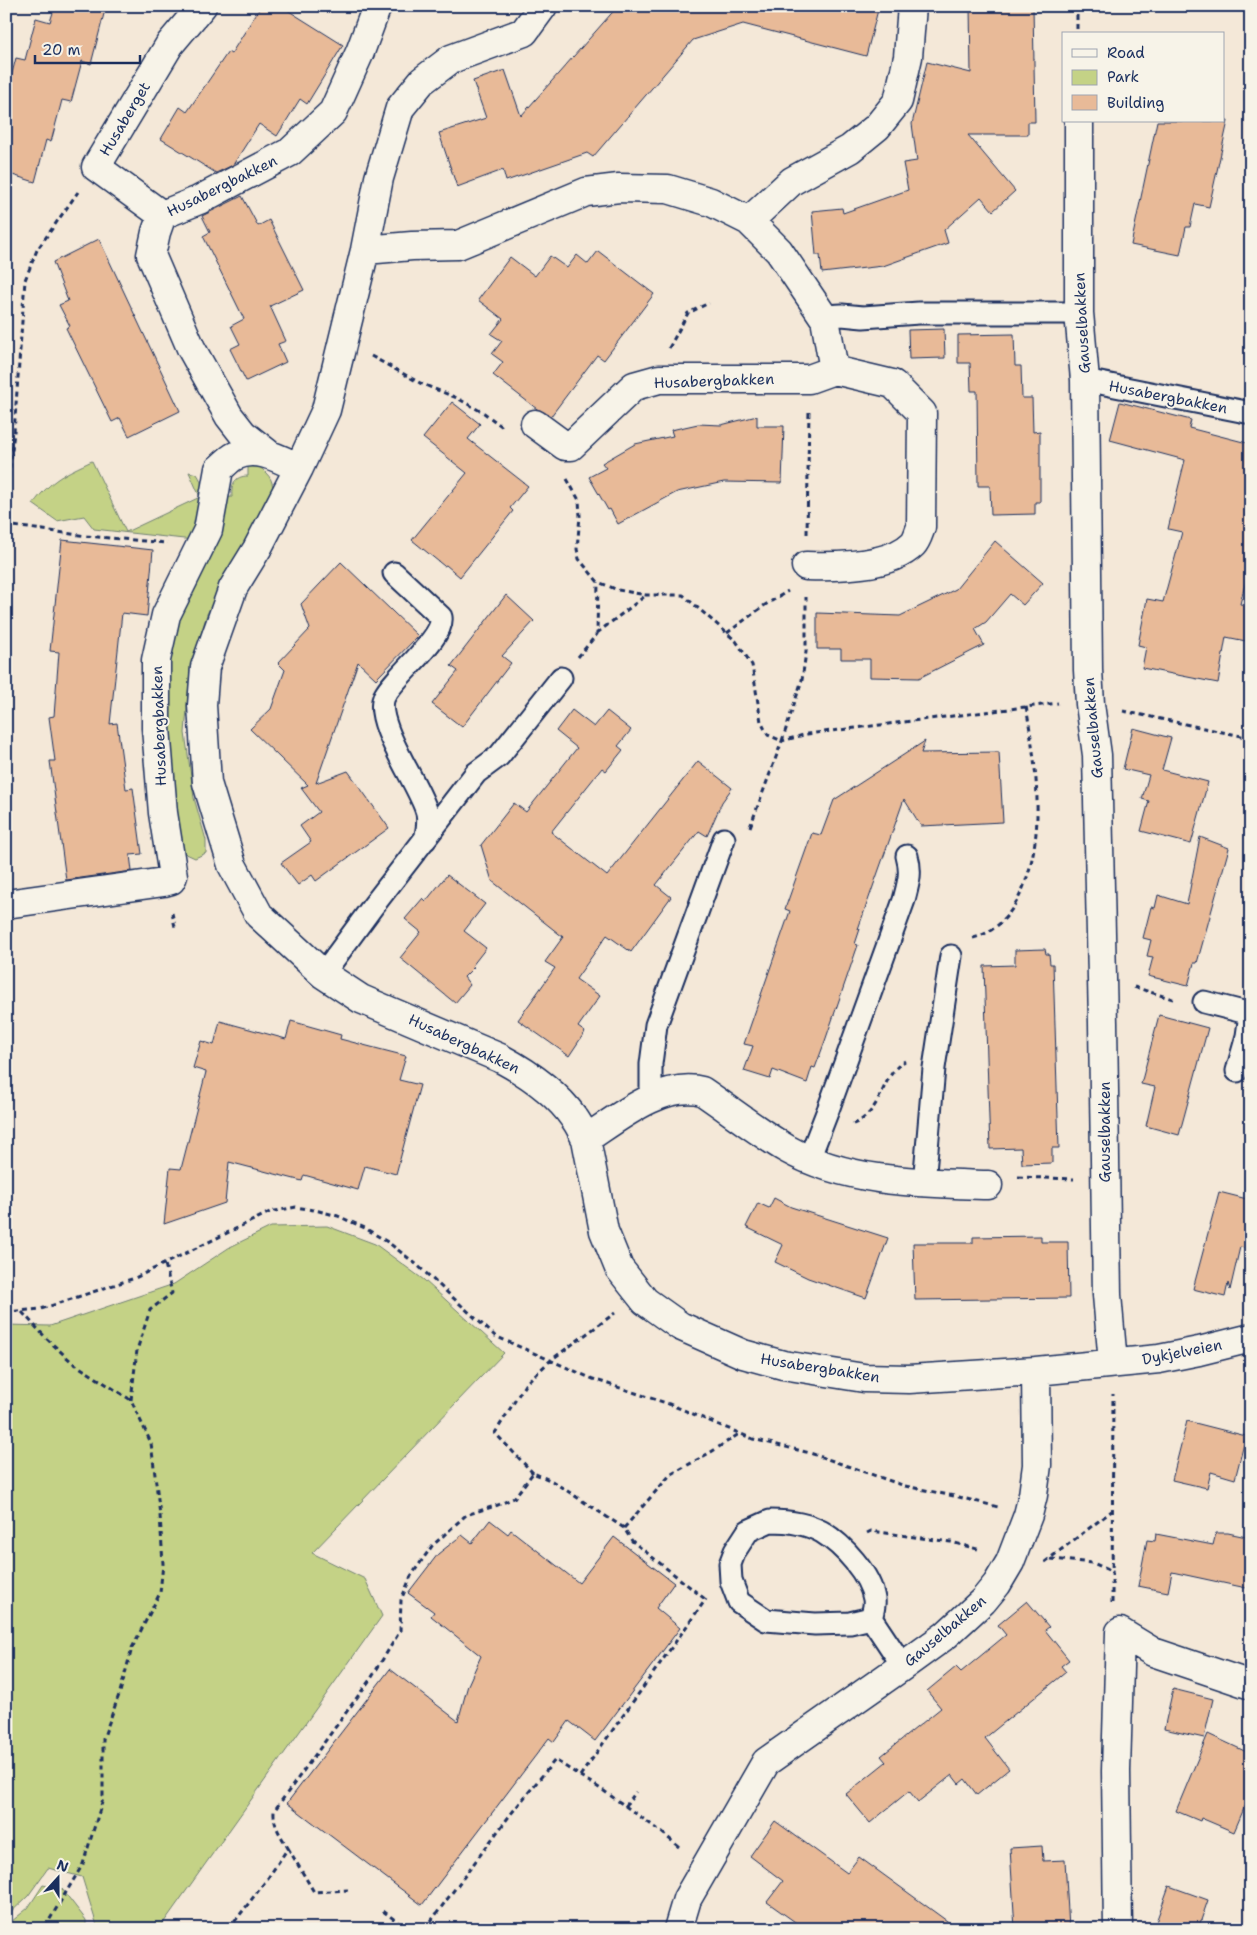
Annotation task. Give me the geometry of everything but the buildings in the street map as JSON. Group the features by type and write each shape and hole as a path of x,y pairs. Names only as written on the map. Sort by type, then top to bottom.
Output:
{"street":[{"name":"Husaberget","path":"162,215 96,167 170,44 202,6"},
{"name":"Husabergbakken","path":"299,468 266,452 243,434 229,416 191,348 151,255 162,215 199,200 290,152 333,112 360,52 377,6"},
{"name":"Husabergbakken","path":"543,6 524,32 450,59 422,81 400,108 379,178 365,250 326,410 299,468 233,588 205,667 202,705 207,783 232,865 259,916 323,974 361,998 500,1058 522,1070 556,1097 575,1118 586,1139 604,1231 619,1268 645,1301 680,1326 743,1354 783,1365 864,1378 909,1379 1036,1371"},
{"path":"749,220 792,181 850,149 877,127 898,102 908,57 912,6"},
{"name":"Gauselbakken","path":"1079,122 1079,313 1085,380 1088,670 1096,756 1107,1295 1113,1364"},
{"path":"365,250 458,245 586,192 619,188 668,189 711,202 749,220 779,252 825,319 834,370 893,384 922,413 921,527 913,544 888,560 837,567 806,566"},
{"name":"Husabergbakken","path":"535,424 565,446 572,446 634,386 659,379 809,379 834,370"},
{"name":"Husabergbakken","path":"6,904 156,884 170,880 173,876 162,804 156,728 156,660 166,615 208,530 219,469 236,456 266,452"},
{"path":"586,1139 651,1098 682,1089 692,1089 702,1091 788,1149 809,1159 865,1177 924,1184 988,1185"},
{"name":"Dykjelveien","path":"1113,1364 1160,1359 1199,1352 1251,1338"},
{"path":"1036,1371 1113,1364"},
{"name":"Gauselbakken","path":"678,1929 687,1899 766,1762 946,1634 983,1601 997,1584 1010,1562 1028,1515 1036,1465 1036,1371"},
{"path":"1118,1929 1116,1771 1120,1632 1153,1652 1251,1685"}],"lane":[{"path":"823,316 863,317 919,313 1079,313"},
{"name":"Husabergbakken","path":"1085,380 1251,413"},
{"path":"394,573 441,617 442,621 432,639 384,697 382,713 397,752 427,812 428,824 425,840"},
{"path":"323,974 476,773 499,756 561,678"},
{"path":"651,1098 651,1064 656,1025 724,840"},
{"path":"809,1159 904,900 910,877 907,856"},
{"path":"924,1184 934,1068 951,956"},
{"path":"1204,1002 1250,1014 1247,1036 1237,1071"},
{"path":"871,1618 850,1623 815,1624 766,1620 739,1602 731,1581 730,1564 735,1551 748,1531 770,1521 794,1522 822,1532 845,1550 864,1575 874,1599 871,1618 903,1666"}],"path":[{"path":"1077,6 1077,32"},
{"path":"6,504 14,432 25,280 37,250 96,167"},
{"path":"659,379 671,343 688,313 709,303"},
{"path":"342,341 420,383 457,398 507,430"},
{"path":"6,437 14,432"},
{"path":"563,475 579,500 580,516 577,549 579,559 598,582 618,590 646,595 683,595 736,641 752,665 761,722 768,735 782,740 807,734 1050,702 1090,704 1251,738"},
{"path":"6,525 87,536 200,546"},
{"path":"597,634 598,582"},
{"path":"727,633 789,590"},
{"path":"561,678 597,634 646,595"},
{"path":"951,956 958,942 982,936 1004,920 1023,892 1033,853 1037,817 1036,779 1026,706"},
{"path":"750,828 782,740"},
{"path":"172,911 175,926"},
{"path":"6,947 6,1024"},
{"path":"1102,980 1140,988 1187,1003 1204,1002"},
{"path":"824,1121 845,1127 861,1121 875,1108 897,1066 925,1050 938,1048"},
{"path":"988,1185 1006,1177 1105,1179"},
{"path":"6,1312 22,1312 41,1308 135,1278 270,1212 296,1207 338,1216 365,1228 416,1264 495,1336 593,1380 669,1404 740,1434 810,1454 905,1486 959,1497 1028,1515"},
{"path":"44,1929 83,1864 103,1799 103,1740 120,1692 132,1648 160,1592 163,1564 162,1544 151,1443 131,1400 137,1350 150,1310 172,1293 165,1264"},
{"path":"638,1294 620,1310 551,1360 526,1383 495,1433 533,1473 552,1481 624,1528 632,1542 677,1578"},
{"path":"22,1312 46,1339 73,1363 131,1400"},
{"path":"1113,1364 1112,1606 1120,1632"},
{"path":"624,1528 670,1475 740,1434"},
{"path":"348,1890 314,1892 277,1830 273,1819 274,1811 372,1677 400,1631 401,1600 411,1576 432,1546 466,1515 514,1498 533,1473"},
{"path":"1041,1564 1113,1510"},
{"path":"845,1550 871,1531 952,1542 983,1551"},
{"path":"1051,1558 1093,1563 1113,1572"},
{"path":"580,1776 706,1599"},
{"path":"426,1929 510,1815 555,1760 659,1830 672,1842"},
{"path":"625,1807 636,1792"},
{"path":"229,1929 288,1848"},
{"path":"384,1911 407,1929"}],"green space":[{"path":"92,461 126,532 200,497 189,472 197,474 203,489 203,498 193,540 94,529 84,516 57,521 33,504 59,478"},
{"path":"248,465 258,467 266,473 271,480 272,496 264,514 245,540 207,614 190,670 185,733 194,798 206,840 206,853 195,858 182,852 166,764 167,648 222,498 232,497 234,482 243,476 248,476"},
{"path":"327,1226 375,1244 424,1280 504,1353 312,1553 365,1579 382,1616 159,1929 98,1929 82,1877 48,1868 28,1896 6,1917 6,1325 50,1326 174,1284 230,1247 271,1227"},
{"path":"43,1885 62,1889 86,1920 86,1929 6,1929 6,1926 28,1908"}]}
